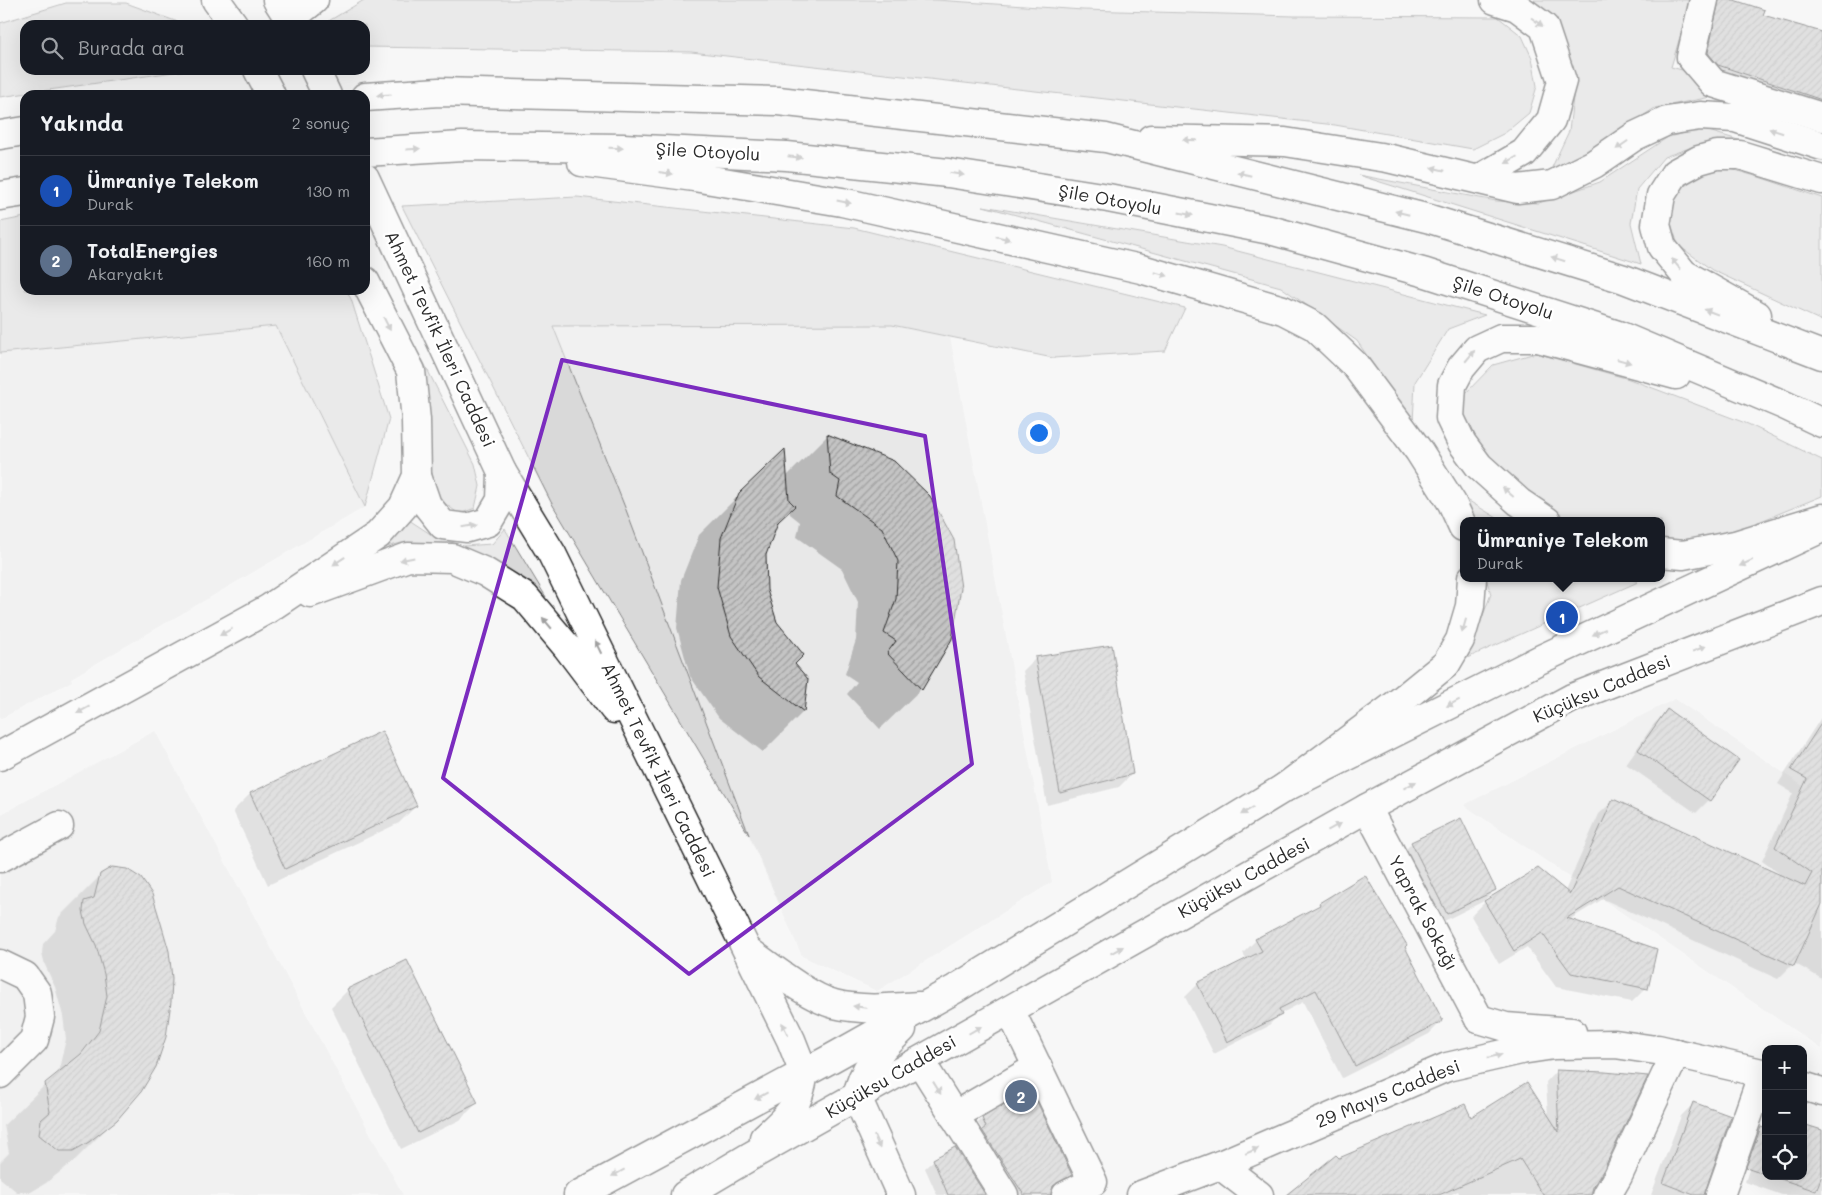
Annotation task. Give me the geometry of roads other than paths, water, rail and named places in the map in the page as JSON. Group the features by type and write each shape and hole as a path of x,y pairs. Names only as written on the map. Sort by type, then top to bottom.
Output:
{"main road":[{"path":"216,0 230,20"},
{"path":"271,0 287,15 314,0"},
{"path":"1479,179 1524,153 1551,120 1562,81 1544,27 1517,7 1495,0"},
{"path":"1704,0 1691,57 1713,83 1822,117"},
{"path":"261,75 268,90"},
{"path":"317,75 324,90"},
{"path":"370,97 439,92 778,101 1106,138 1285,142 1387,158 1518,189 1552,185 1594,164 1635,136 1667,121 1700,116 1735,118 1822,146"},
{"path":"0,135 20,132"},
{"path":"1106,138 1430,219 1624,279 1822,353"},
{"path":"462,146 694,177 842,202 1141,269 1283,310 1314,326 1355,365 1419,452 1452,503 1460,520"},
{"name":"Şile Otoyolu","path":"370,152 462,146 623,148 787,156 948,173 1108,198 1270,230 1426,273 1618,335 1784,405 1822,424"},
{"path":"1822,180 1740,155 1718,155 1699,160 1676,173 1661,196 1656,224 1662,247 1684,274 1822,353"},
{"name":"Ahmet Tevfik İleri Caddesi","path":"370,189 502,472 552,554 746,949 790,1040 804,1074"},
{"path":"0,196 20,193"},
{"name":"Ahmet Tevfik İleri Caddesi","path":"370,291 411,371 416,420 416,476 427,505 442,525 467,528 488,522 501,500 502,472"},
{"path":"1541,517 1519,502 1479,466 1462,443 1450,418 1452,385 1461,368 1477,348 1502,338 1538,338 1784,405"},
{"path":"0,756 268,609 378,535 403,507 416,476"},
{"path":"1665,553 1683,555 1735,545 1822,518"},
{"path":"578,1195 804,1074 926,1006 1284,788 1539,660 1822,528"},
{"path":"268,609 408,557 452,558 484,572 525,597 567,647 652,758"},
{"path":"1284,788 1398,703 1446,664 1460,640 1470,606 1472,582"},
{"name":"Küçüksu Caddesi","path":"696,1192 749,1157 1367,808 1572,698 1809,608 1822,601"},
{"name":"Yaprak Sokağı","path":"1367,808 1479,1019"},
{"path":"0,858 59,826"},
{"path":"746,949 802,989 833,1004 873,1009 926,1006"},
{"path":"0,964 25,976 37,993 40,1017 34,1040 0,1074"},
{"path":"900,1195 857,1097 860,1084 868,1066 880,1051 926,1006"},
{"path":"1010,1010 1093,1182 1066,1195"},
{"path":"1447,1067 1469,1050 1478,1033 1479,1019"},
{"name":"29 Mayıs Caddesi","path":"1479,1019 1506,1026 1585,1033 1762,1074"},
{"name":"29 Mayıs Caddesi","path":"1141,1195 1220,1165 1447,1067 1521,1050 1554,1045 1615,1044 1676,1053"},
{"path":"1607,1195 1618,1176 1676,1053"},
{"path":"920,1061 1004,1195"},
{"path":"954,1116 1038,1067"},
{"path":"749,1157 765,1137 785,1120 797,1102 804,1074"},
{"path":"1720,1195 1762,1080"},
{"path":"1807,1087 1822,1092"},
{"path":"1220,1165 1259,1195"}],"place":[{"name":"Ümraniye Telekom","path":"1562,617"},
{"name":"TotalEnergies","path":"1021,1096"}]}
